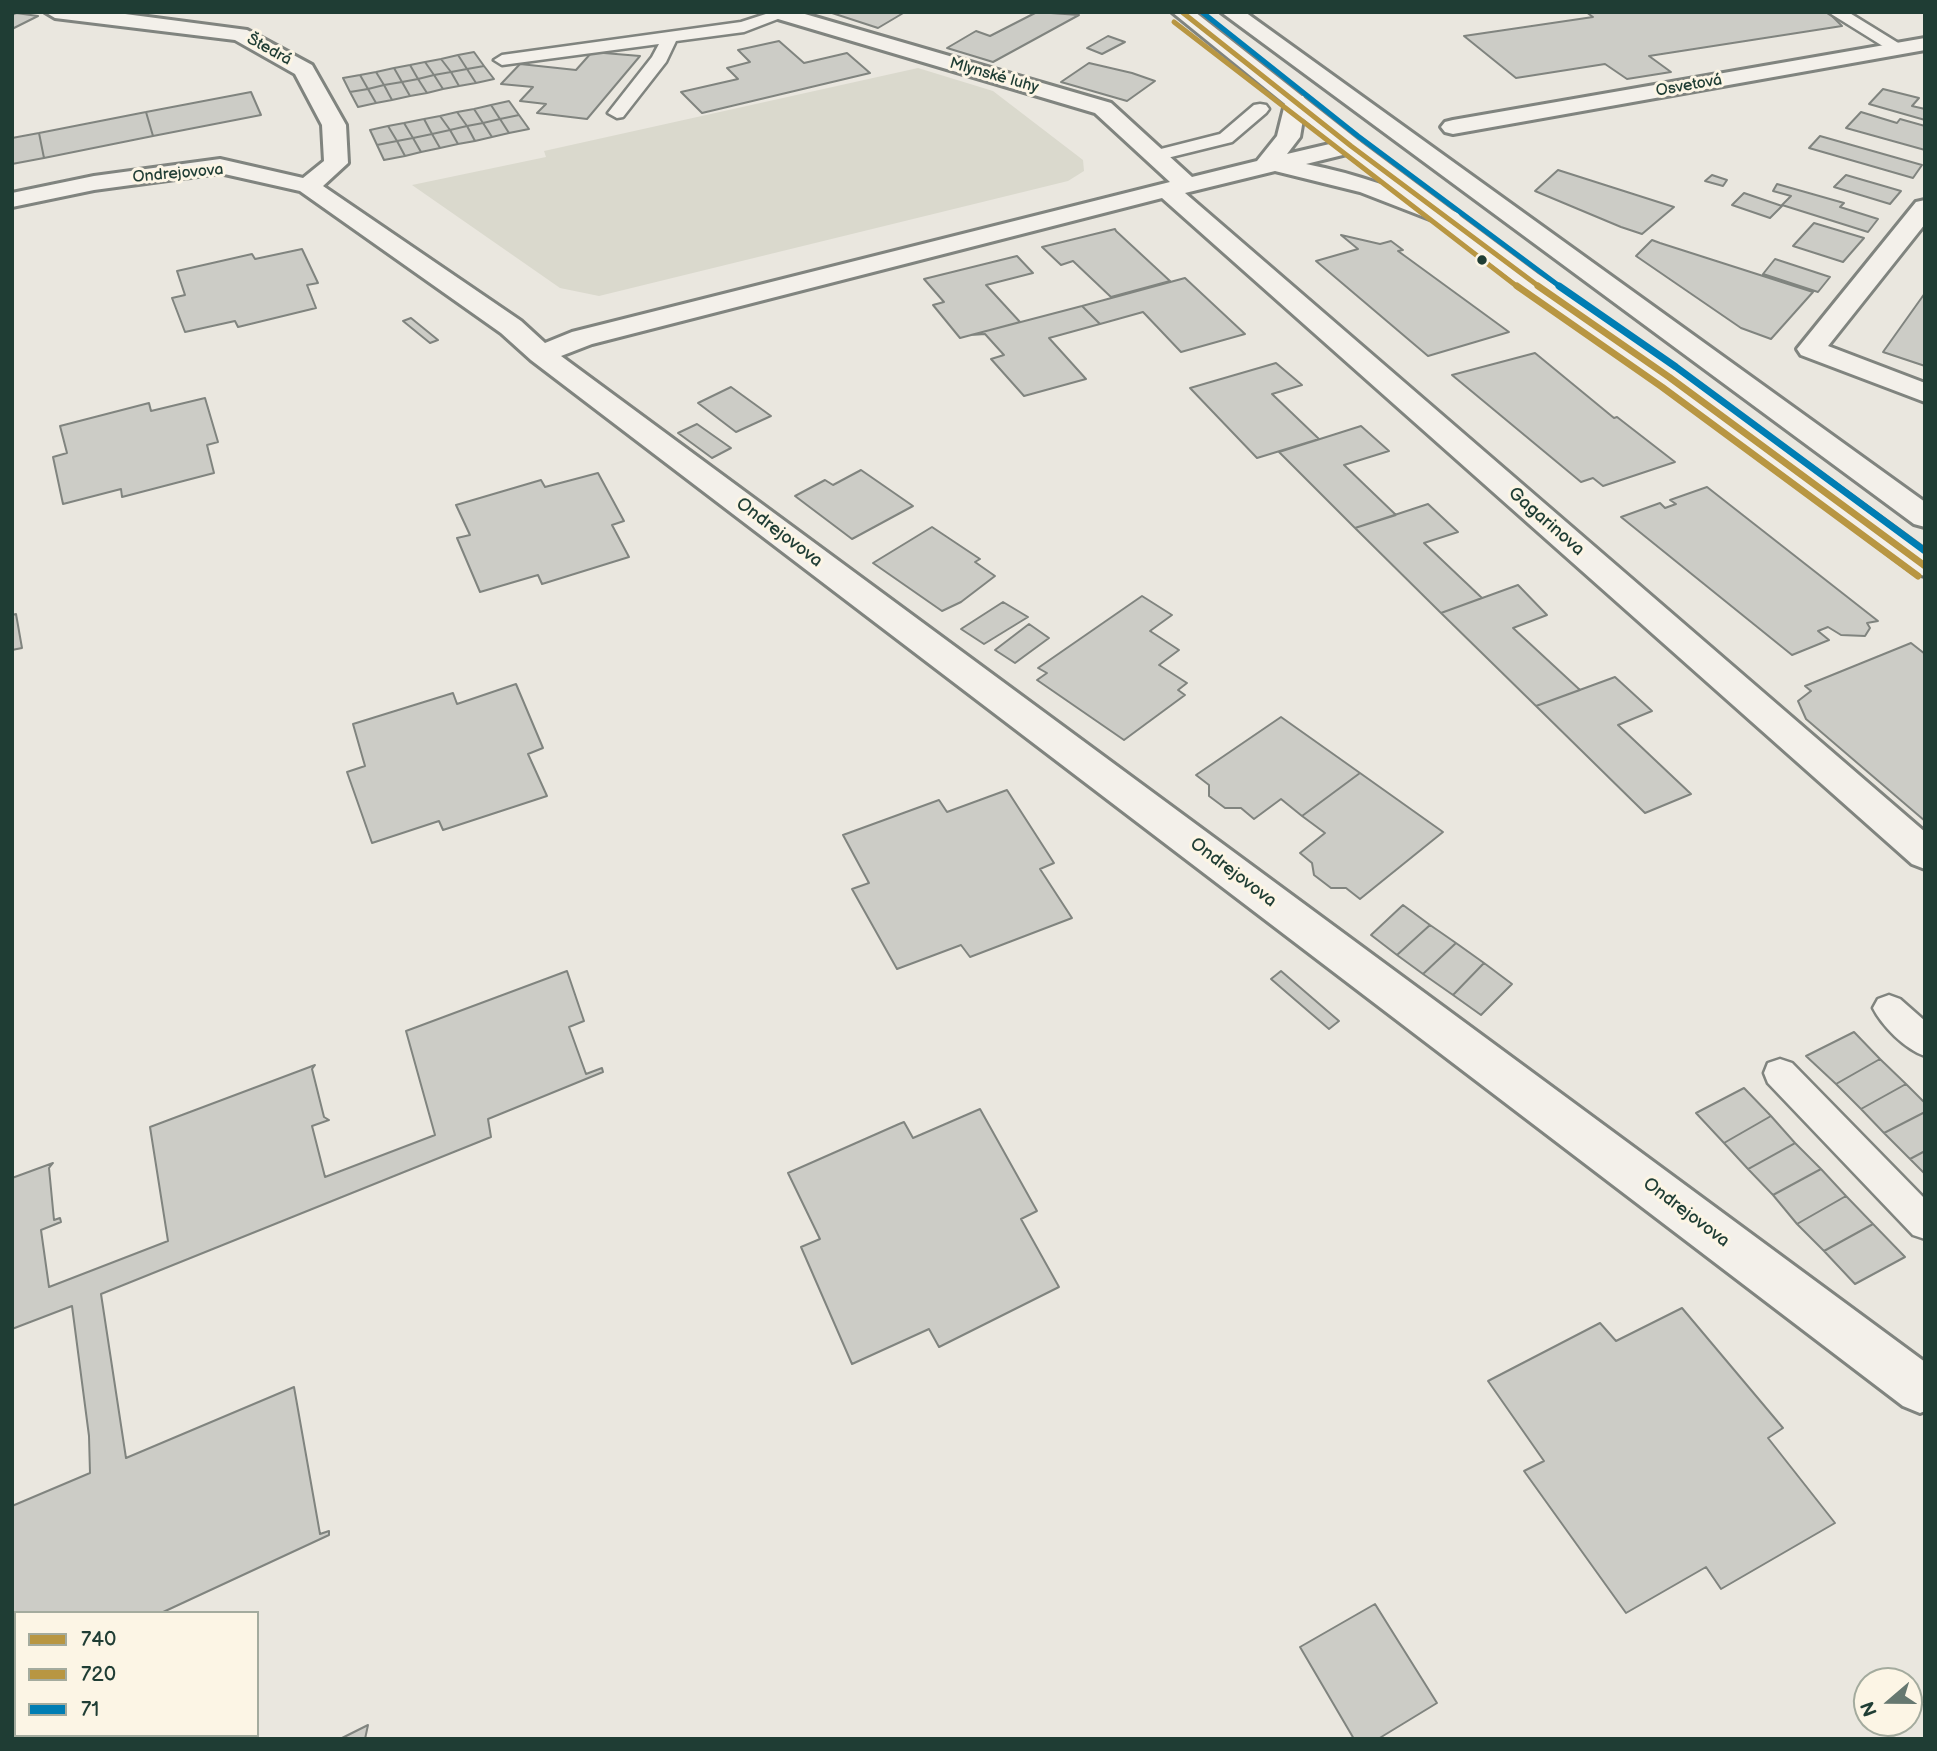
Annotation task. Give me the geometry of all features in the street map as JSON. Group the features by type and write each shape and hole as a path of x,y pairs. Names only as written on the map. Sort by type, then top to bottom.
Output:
{"street":[{"name":"Štedrá","path":"55,12 240,34 304,69 334,125 336,163 308,186"},
{"path":"1182,12 1351,146 1925,566"},
{"path":"1231,12 1925,517"},
{"name":"Mlynské luhy","path":"782,13 1103,108 1155,156 1177,188"},
{"name":"Osvetová","path":"1453,127 1925,44"},
{"path":"1266,166 1288,137 1295,102"},
{"path":"541,354 582,338 1351,146 1365,134 1367,120 1358,105"},
{"path":"1351,146 1466,183"},
{"name":"Ondrejovova","path":"12,200 94,183 220,166 308,186 500,319 541,354 1920,1389 1925,1386"},
{"path":"1266,166 1314,171 1376,188 1449,218"},
{"name":"Gagarinova","path":"1177,188 1925,854"},
{"path":"1925,207 1811,349 1925,393"}],"lane":[{"path":"1836,12 1900,49"},
{"path":"502,60 744,27 782,13"},
{"path":"617,113 660,58 670,37"},
{"path":"1155,156 1226,138 1260,109"},
{"path":"1889,1008 1925,1042"},
{"path":"1780,1073 1925,1223"}],"shaded area":[{"path":"918,68 993,91 1083,160 1084,171 1068,181 599,296 560,288 412,185 546,157 544,151"}],"building":[{"path":"829,12 905,12 878,28"},
{"path":"1037,12 1079,15 993,62 947,48 976,31 990,36"},
{"path":"1586,12 1828,12 1842,26 1649,56 1671,72 1627,79 1605,64 1516,78 1464,36 1593,17"},
{"path":"16,13 38,16 12,29 12,15"},
{"path":"1108,36 1125,42 1102,54 1087,48"},
{"path":"779,41 804,63 847,53 870,73 702,113 681,92 738,79 727,68 750,62 738,50"},
{"path":"474,52 484,66 467,69 458,55"},
{"path":"592,52 640,56 587,119 537,113 546,104 520,101 533,87 501,84 520,64 576,70"},
{"path":"458,55 467,69 451,72 441,59"},
{"path":"441,59 451,72 434,75 425,62"},
{"path":"425,62 434,75 418,79 410,65"},
{"path":"1089,63 1155,81 1127,101 1061,82"},
{"path":"410,65 418,79 402,82 394,68"},
{"path":"484,66 494,79 476,83 467,69"},
{"path":"394,68 402,82 384,85 376,72"},
{"path":"467,69 476,83 459,86 451,72"},
{"path":"376,72 384,85 368,89 360,75"},
{"path":"451,72 459,86 443,89 434,75"},
{"path":"360,75 368,89 350,92 343,78"},
{"path":"434,75 443,89 427,93 418,79"},
{"path":"418,79 427,93 410,96 402,82"},
{"path":"402,82 410,96 392,100 384,85"},
{"path":"384,85 392,100 376,103 368,89"},
{"path":"368,89 376,103 358,107 350,92"},
{"path":"1883,89 1919,98 1912,106 1925,109 1925,120 1869,104"},
{"path":"251,92 261,115 153,136 146,112"},
{"path":"509,101 519,115 500,119 491,105"},
{"path":"491,105 500,119 483,123 474,109"},
{"path":"474,109 483,123 467,126 457,112"},
{"path":"146,112 153,136 44,158 39,133"},
{"path":"457,112 467,126 450,130 440,116"},
{"path":"1861,112 1897,123 1900,119 1925,126 1925,150 1846,128"},
{"path":"519,115 529,129 509,133 500,119"},
{"path":"440,116 450,130 432,134 424,119"},
{"path":"424,119 432,134 413,138 404,123"},
{"path":"500,119 509,133 492,137 483,123"},
{"path":"404,123 413,138 397,141 388,126"},
{"path":"483,123 492,137 475,141 467,126"},
{"path":"388,126 397,141 377,145 370,130"},
{"path":"467,126 475,141 458,144 450,130"},
{"path":"450,130 458,144 440,148 432,134"},
{"path":"39,133 44,158 12,164 12,138"},
{"path":"432,134 440,148 421,152 413,138"},
{"path":"1820,136 1922,165 1913,178 1809,148"},
{"path":"413,138 421,152 405,156 397,141"},
{"path":"397,141 405,156 384,160 377,145"},
{"path":"1558,170 1674,207 1642,234 1535,191"},
{"path":"1712,175 1727,180 1723,186 1705,181"},
{"path":"1846,175 1901,191 1890,204 1834,187"},
{"path":"1777,184 1844,203 1840,207 1878,219 1868,232 1782,205 1791,196 1773,191"},
{"path":"1744,193 1782,206 1770,218 1732,205"},
{"path":"1814,223 1864,238 1843,262 1793,246"},
{"path":"1115,229 1170,281 1111,297 1073,261 1061,265 1042,247"},
{"path":"1341,235 1380,244 1391,241 1403,250 1398,251 1509,332 1428,356 1316,261 1358,249"},
{"path":"1652,240 1813,292 1771,339 1741,328 1636,256"},
{"path":"302,249 318,283 307,285 316,308 238,327 235,321 185,332 172,298 185,295 177,271 252,254 255,259"},
{"path":"1017,256 1033,273 986,285 1020,322 960,338 933,305 944,302 924,279"},
{"path":"1775,259 1830,277 1818,292 1763,274"},
{"path":"1185,278 1245,334 1181,352 1143,312 1100,324 1082,306"},
{"path":"1925,293 1925,366 1883,352"},
{"path":"1082,306 1100,324 1049,338 1086,379 1024,396 991,359 1004,355 985,334 971,335"},
{"path":"411,318 438,340 430,343 403,321"},
{"path":"1535,353 1614,418 1617,417 1675,462 1603,486 1593,478 1581,482 1452,375"},
{"path":"1276,363 1302,385 1272,394 1319,439 1257,458 1190,388"},
{"path":"731,387 771,416 736,432 698,403"},
{"path":"205,398 218,442 207,445 214,473 122,497 121,489 63,504 53,457 67,453 60,426 149,403 151,411"},
{"path":"697,424 731,448 712,458 678,433"},
{"path":"1361,426 1389,451 1344,465 1396,515 1355,528 1279,452"},
{"path":"861,470 913,506 852,539 795,496 825,480 833,485"},
{"path":"598,473 624,521 612,525 629,557 542,584 538,575 480,592 457,538 470,535 456,505 541,480 545,487"},
{"path":"1707,487 1878,621 1867,623 1870,628 1865,636 1841,635 1828,627 1818,631 1829,640 1792,655 1621,517 1660,503 1665,508 1676,504 1670,500"},
{"path":"1428,504 1458,532 1424,543 1482,598 1441,613 1355,528"},
{"path":"932,527 980,559 975,562 995,576 961,602 942,611 873,563"},
{"path":"1518,585 1547,615 1513,628 1580,690 1536,706 1441,613"},
{"path":"1142,596 1172,615 1150,631 1179,650 1159,665 1187,683 1178,690 1185,695 1124,740 1037,680 1047,673 1038,668"},
{"path":"1003,602 1028,617 984,644 961,629"},
{"path":"16,614 22,648 12,650 12,615"},
{"path":"1029,624 1049,638 1015,663 995,650"},
{"path":"1911,643 1925,654 1925,821 1806,719 1798,701 1811,691 1805,686"},
{"path":"1615,677 1652,711 1618,725 1691,794 1645,813 1536,706"},
{"path":"516,684 543,748 528,754 547,796 443,830 439,821 372,843 347,772 365,766 353,724 453,693 457,704"},
{"path":"1281,717 1360,773 1302,816 1281,799 1254,819 1241,808 1225,808 1209,796 1209,785 1196,775"},
{"path":"1360,773 1443,832 1360,899 1346,888 1331,888 1314,875 1312,863 1300,853 1325,833 1302,816"},
{"path":"1007,790 1054,863 1040,869 1072,918 970,957 961,945 897,969 852,889 869,883 843,835 939,800 947,812"},
{"path":"1403,905 1430,925 1397,955 1371,935"},
{"path":"1430,925 1456,943 1423,974 1397,955"},
{"path":"1456,943 1484,963 1453,995 1423,974"},
{"path":"1484,963 1512,984 1481,1015 1453,995"},
{"path":"567,971 584,1021 569,1027 586,1074 602,1068 603,1072 488,1119 491,1137 101,1294 126,1458 294,1387 320,1534 329,1531 329,1535 165,1611 14,1611 12,1681 12,1506 90,1473 89,1436 72,1306 12,1329 12,1178 53,1163 49,1168 54,1220 60,1218 61,1222 41,1230 49,1287 168,1241 150,1127 315,1065 312,1069 324,1117 329,1120 312,1126 325,1177 435,1135 406,1031"},
{"path":"1281,971 1339,1021 1329,1029 1271,979"},
{"path":"1854,1032 1880,1059 1836,1084 1806,1056"},
{"path":"1880,1059 1906,1084 1861,1109 1836,1084"},
{"path":"1906,1084 1925,1103 1925,1112 1884,1133 1861,1109"},
{"path":"1744,1088 1771,1116 1724,1143 1696,1113"},
{"path":"980,1109 1037,1211 1021,1219 1059,1287 939,1347 929,1329 852,1364 801,1247 820,1239 788,1173 904,1122 913,1138"},
{"path":"1925,1112 1925,1151 1910,1159 1884,1133"},
{"path":"1771,1116 1795,1143 1748,1169 1724,1143"},
{"path":"1795,1143 1821,1169 1773,1195 1748,1169"},
{"path":"1925,1151 1925,1174 1910,1159"},
{"path":"1821,1169 1846,1196 1797,1224 1773,1195"},
{"path":"1846,1196 1873,1224 1824,1251 1797,1224"},
{"path":"1873,1224 1905,1257 1855,1284 1824,1251"},
{"path":"1682,1308 1783,1428 1768,1438 1835,1523 1721,1589 1706,1567 1626,1613 1524,1471 1544,1461 1488,1381 1600,1323 1616,1341"},
{"path":"1375,1604 1437,1703 1378,1739 1354,1739 1300,1647"},
{"path":"368,1725 365,1739 340,1739"},
{"path":"98,1737 151,1737 151,1739"}],"transit line":[{"name":"740","path":"1182,12 1351,146 1529,280 1669,377 1925,566"},
{"name":"71","path":"1202,12 1358,136 1536,270 1676,367 1925,551"},
{"name":"720","path":"1174,22 1344,156 1522,290 1662,387 1918,576"}]}
